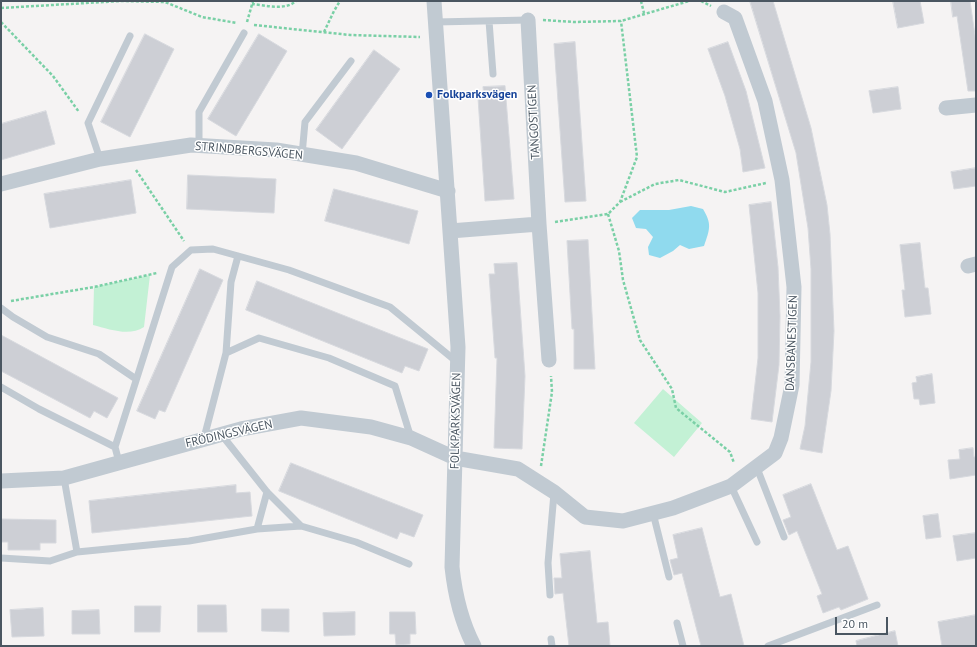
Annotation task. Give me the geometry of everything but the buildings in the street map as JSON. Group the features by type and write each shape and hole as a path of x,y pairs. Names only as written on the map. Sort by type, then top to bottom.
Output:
{"street":[{"name":"FOLKPARKSVÄGEN","path":"434,1 438,38 448,191 457,362 452,567 454,593 466,630 474,646"},
{"name":"DANSBANESTIGEN","path":"455,458 518,469 554,492 585,517 623,521 673,508 735,483 775,453 782,438 792,385 794,287 782,180 765,101 735,18 724,12"},
{"name":"TANGOSTIGEN","path":"528,20 539,224 549,360"},
{"path":"946,108 976,105"},
{"name":"STRINDBERGSVÄGEN","path":"1,184 100,159 199,146 276,150 356,163 448,191"},
{"path":"450,231 539,224"},
{"name":"FRÖDINGSVÄGEN","path":"1,481 64,478 221,434 301,418 371,427 411,438 455,458"}],"lane":[{"path":"436,22 528,20"},
{"path":"489,21 493,74"},
{"path":"199,146 199,112 244,33"},
{"path":"100,159 88,124 130,36"},
{"path":"302,154 305,122 351,61"},
{"path":"119,462 115,447 172,266 191,250 213,249 289,270 390,307 457,362"},
{"path":"204,439 226,353 231,282 238,256"},
{"path":"1,308 13,317 47,337 99,354 136,379"},
{"path":"226,353 259,338 329,358 395,386 411,438"},
{"path":"1,387 39,409 115,447"},
{"path":"221,434 267,492 300,526"},
{"path":"757,468 784,537"},
{"path":"64,478 77,552"},
{"path":"735,483 757,542"},
{"path":"257,529 267,492"},
{"path":"550,594 548,563 554,492"},
{"path":"653,513 669,577"},
{"path":"1,558 50,561 77,552 190,541 257,529 300,526 356,542 409,564"},
{"path":"768,646 877,605"},
{"path":"677,623 683,646"}],"path":[{"path":"1,8 121,1 165,2 202,17 240,24"},
{"path":"296,1 291,5 284,6 252,2 246,25 324,32 438,38"},
{"path":"324,32 340,1"},
{"path":"641,1 644,13"},
{"path":"528,20 574,22 622,20 689,1"},
{"path":"620,202 637,157 622,20"},
{"path":"1,22 53,76 88,124"},
{"path":"125,155 191,250"},
{"path":"539,224 608,214 620,202 655,184 679,180 725,192 782,180"},
{"path":"608,214 619,251 622,280 640,340 672,389 676,408 730,452 735,483"},
{"path":"9,301 94,287 150,275 172,266"},
{"path":"539,483 552,392 549,360"}],"green space":[{"path":"150,275 144,327 138,330 125,332 93,325 94,287"},
{"path":"663,389 702,423 674,457 634,423"}],"water":[{"path":"691,206 703,209 708,219 709,231 704,246 689,249 680,245 673,251 660,258 649,255 648,247 653,237 646,229 636,228 632,218 640,210 669,210"}],"place":[{"name":"Folkparksvägen","path":"429,95"}]}
